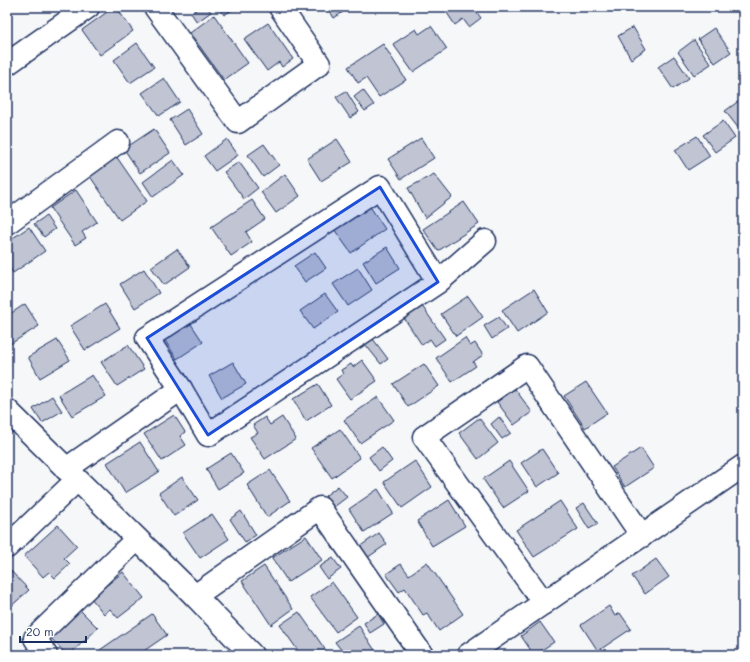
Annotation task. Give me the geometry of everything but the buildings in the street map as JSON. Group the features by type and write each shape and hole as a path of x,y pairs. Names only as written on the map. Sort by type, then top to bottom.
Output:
{"street":[{"path":"7,64 88,7"},
{"path":"155,7 238,122 319,64 280,7"},
{"path":"7,223 118,142"},
{"path":"438,282 380,187 147,338 181,389 208,435 438,282 485,241"},
{"path":"544,603 424,437 527,366 642,536"},
{"path":"7,547 72,474 181,389"},
{"path":"7,410 195,596 252,655"},
{"path":"468,655 743,466"},
{"path":"195,596 320,508 422,655"},
{"path":"46,655 35,638 137,539"}],"highlighted area":[{"path":"380,187 438,282 208,435 147,338"}]}
